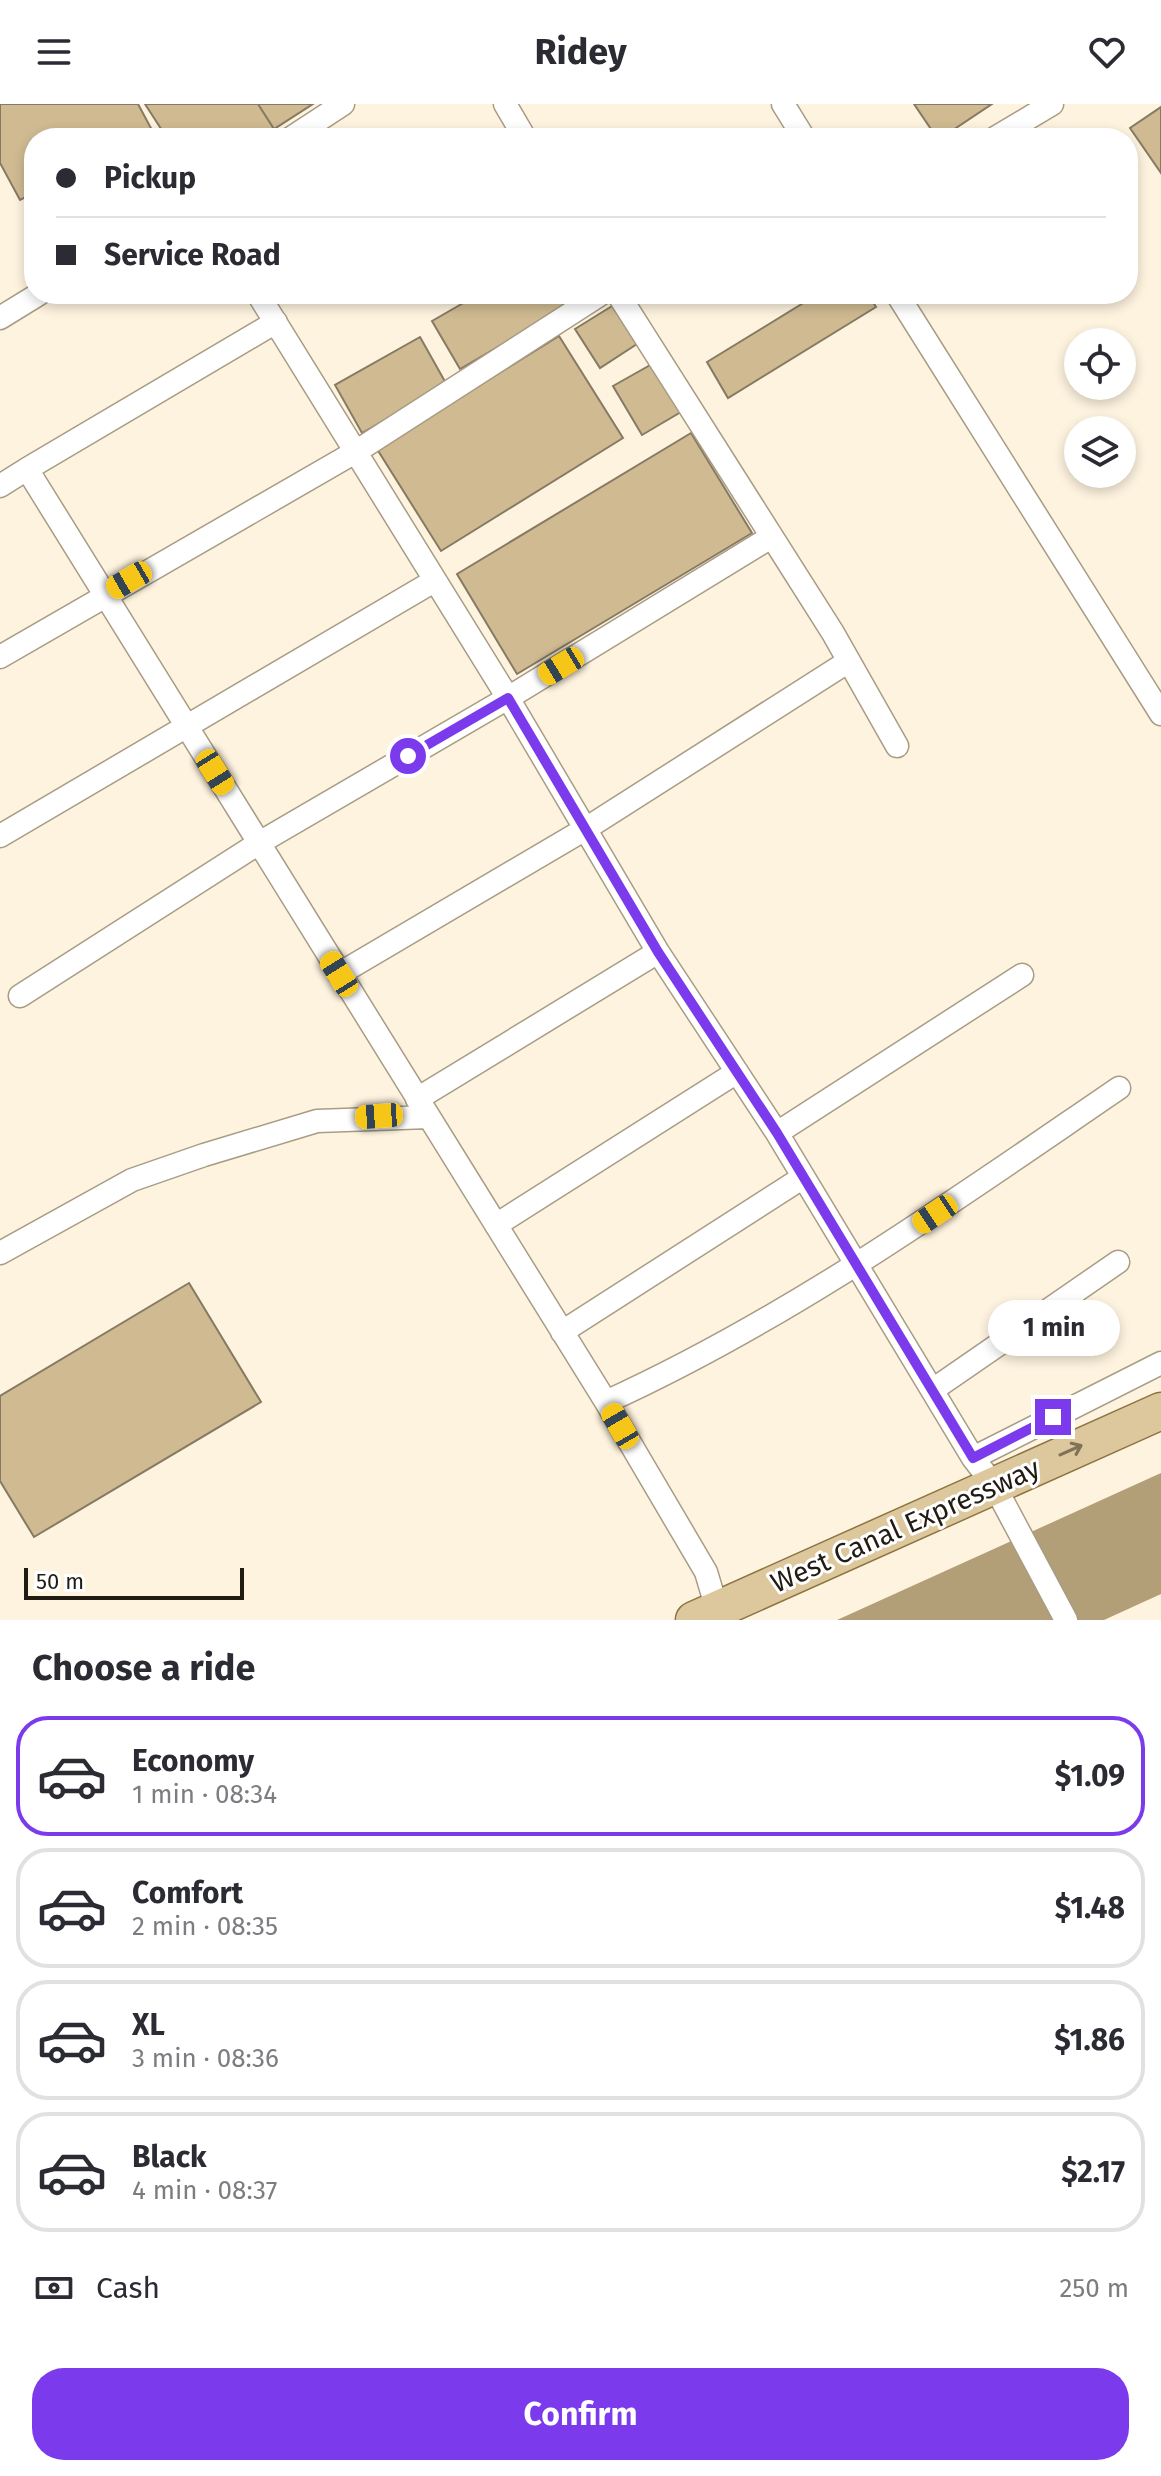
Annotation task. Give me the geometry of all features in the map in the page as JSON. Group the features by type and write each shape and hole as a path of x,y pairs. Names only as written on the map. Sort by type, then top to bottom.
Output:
{"main road":[{"name":"West Canal Expressway","path":"706,1615 991,1483 1161,1411"}],"street":[{"path":"306,128 343,104"},
{"path":"505,104 519,128"},
{"path":"783,104 798,128"},
{"path":"1012,128 1052,104"},
{"path":"0,318 24,303"},
{"path":"264,304 587,828 658,952 777,1133 856,1268 934,1389 991,1483 1066,1620"},
{"path":"0,657 104,594 357,451 585,304"},
{"path":"624,304 849,661 897,746"},
{"path":"903,304 1161,714"},
{"path":"0,486 276,322"},
{"path":"27,469 606,1402 706,1572 706,1615"},
{"path":"20,996 259,843 508,698 771,537"},
{"path":"0,836 434,581"},
{"path":"339,974 587,828 849,661"},
{"path":"0,1253 132,1180 204,1155 317,1121 423,1108 658,952"},
{"path":"777,1133 1022,975"},
{"path":"496,1225 737,1072"},
{"path":"606,1402 685,1366 856,1268 1119,1088"},
{"path":"562,1332 802,1178"},
{"path":"934,1389 1118,1262"},
{"path":"991,1483 1161,1363"}],"shaded area":[{"path":"1161,1473 1161,1594 1104,1620 837,1620"}],"building":[{"path":"0,104 138,104 151,128 24,128 24,198 20,200 0,163"},
{"path":"145,104 258,104 273,128 161,128"},
{"path":"258,104 313,104 276,128"},
{"path":"914,104 992,104 956,128 930,128"},
{"path":"1161,107 1161,173 1138,140 1138,128 1130,128"},
{"path":"462,304 563,304 565,308 460,369 432,321"},
{"path":"802,304 874,304 876,307 728,398 707,362"},
{"path":"612,306 637,344 600,368 575,329"},
{"path":"559,336 623,438 441,551 377,449"},
{"path":"420,337 447,385 362,433 335,385"},
{"path":"652,364 681,412 642,435 613,386"},
{"path":"691,433 752,533 517,674 457,574"},
{"path":"189,1283 261,1402 34,1537 0,1481 0,1396"}],"route":[{"path":"408,756 508,698 658,952 777,1133 973,1458 1053,1417"}]}
